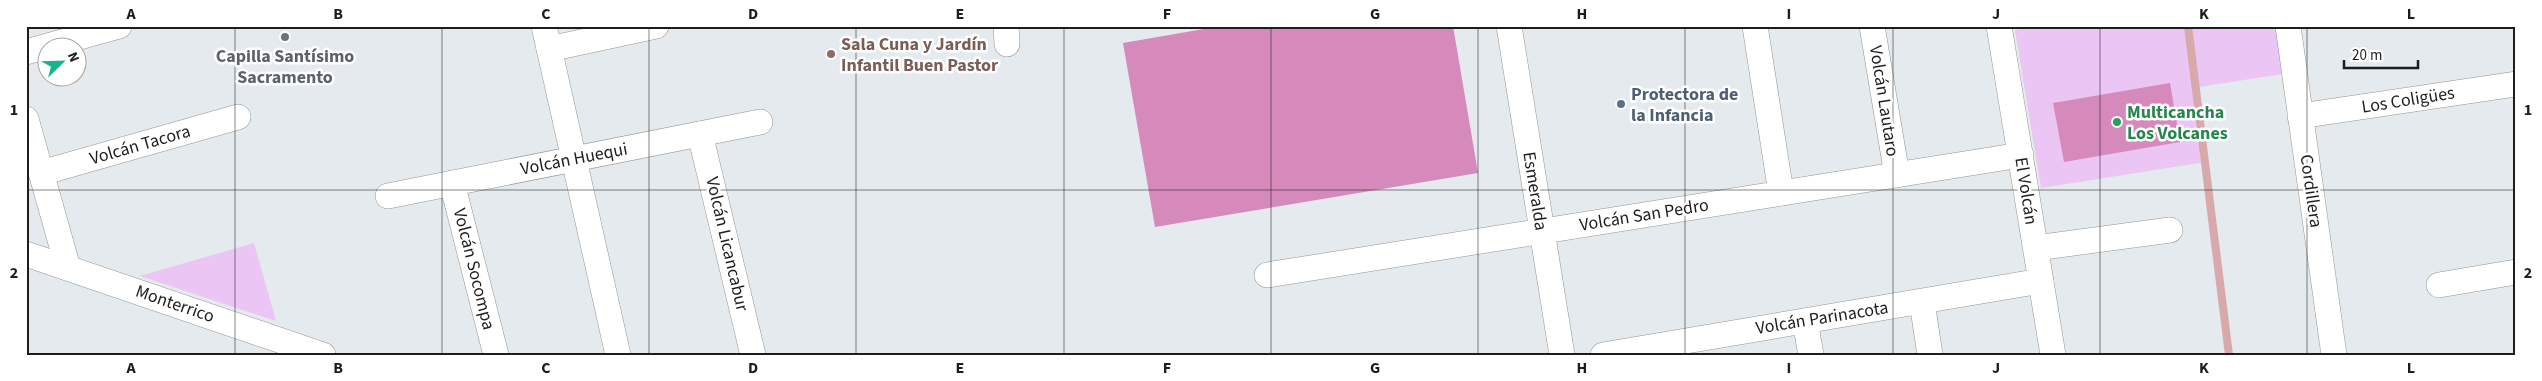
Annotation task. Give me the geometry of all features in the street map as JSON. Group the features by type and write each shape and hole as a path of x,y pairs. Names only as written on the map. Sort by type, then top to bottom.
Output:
{"street":[{"path":"26,52 119,26"},
{"path":"618,355 546,38 656,26"},
{"name":"Esmeralda","path":"1509,26 1562,355"},
{"path":"1755,26 1781,193"},
{"name":"Volcán Lautaro","path":"1872,26 1897,175"},
{"name":"El Volcán","path":"1999,26 2054,355"},
{"name":"Cordillera","path":"2288,26 2334,355"},
{"name":"Los Coligües","path":"2300,116 2516,84"},
{"name":"Volcán Tacora","path":"41,173 238,117"},
{"path":"26,119 68,268"},
{"name":"Volcán Huequi","path":"388,196 760,122"},
{"name":"Volcán Licancabur","path":"700,134 753,355"},
{"name":"Volcán San Pedro","path":"1266,275 2020,155"},
{"name":"Volcán Socompa","path":"452,183 496,355"},
{"path":"2036,248 2170,230"},
{"name":"Monterrico","path":"26,254 323,355"},
{"path":"2439,285 2516,272"},
{"name":"Volcán Parinacota","path":"1603,355 1688,348 1805,321 2041,282"},
{"path":"1922,302 1930,355"},
{"path":"1805,321 1811,355"}],"shaded area":[{"path":"1221,26 1453,26 1478,173 1155,227 1123,43"},
{"path":"2037,26 2275,26 2282,74 2193,88 2205,162 2041,188 2015,30"},
{"name":"Multicancha Los Volcanes","path":"2170,83 2180,142 2064,162 2053,103"},
{"path":"254,243 276,321 140,276"}],"waterway":[{"path":"2188,26 2229,355"}],"place":[{"name":"Capilla Santísimo Sacramento","path":"285,37"},
{"name":"Sala Cuna y Jardín Infantil Buen Pastor","path":"831,54"},
{"name":"Protectora de la Infancia","path":"1621,104"},
{"name":"Multicancha Los Volcanes","path":"2117,122"}]}
